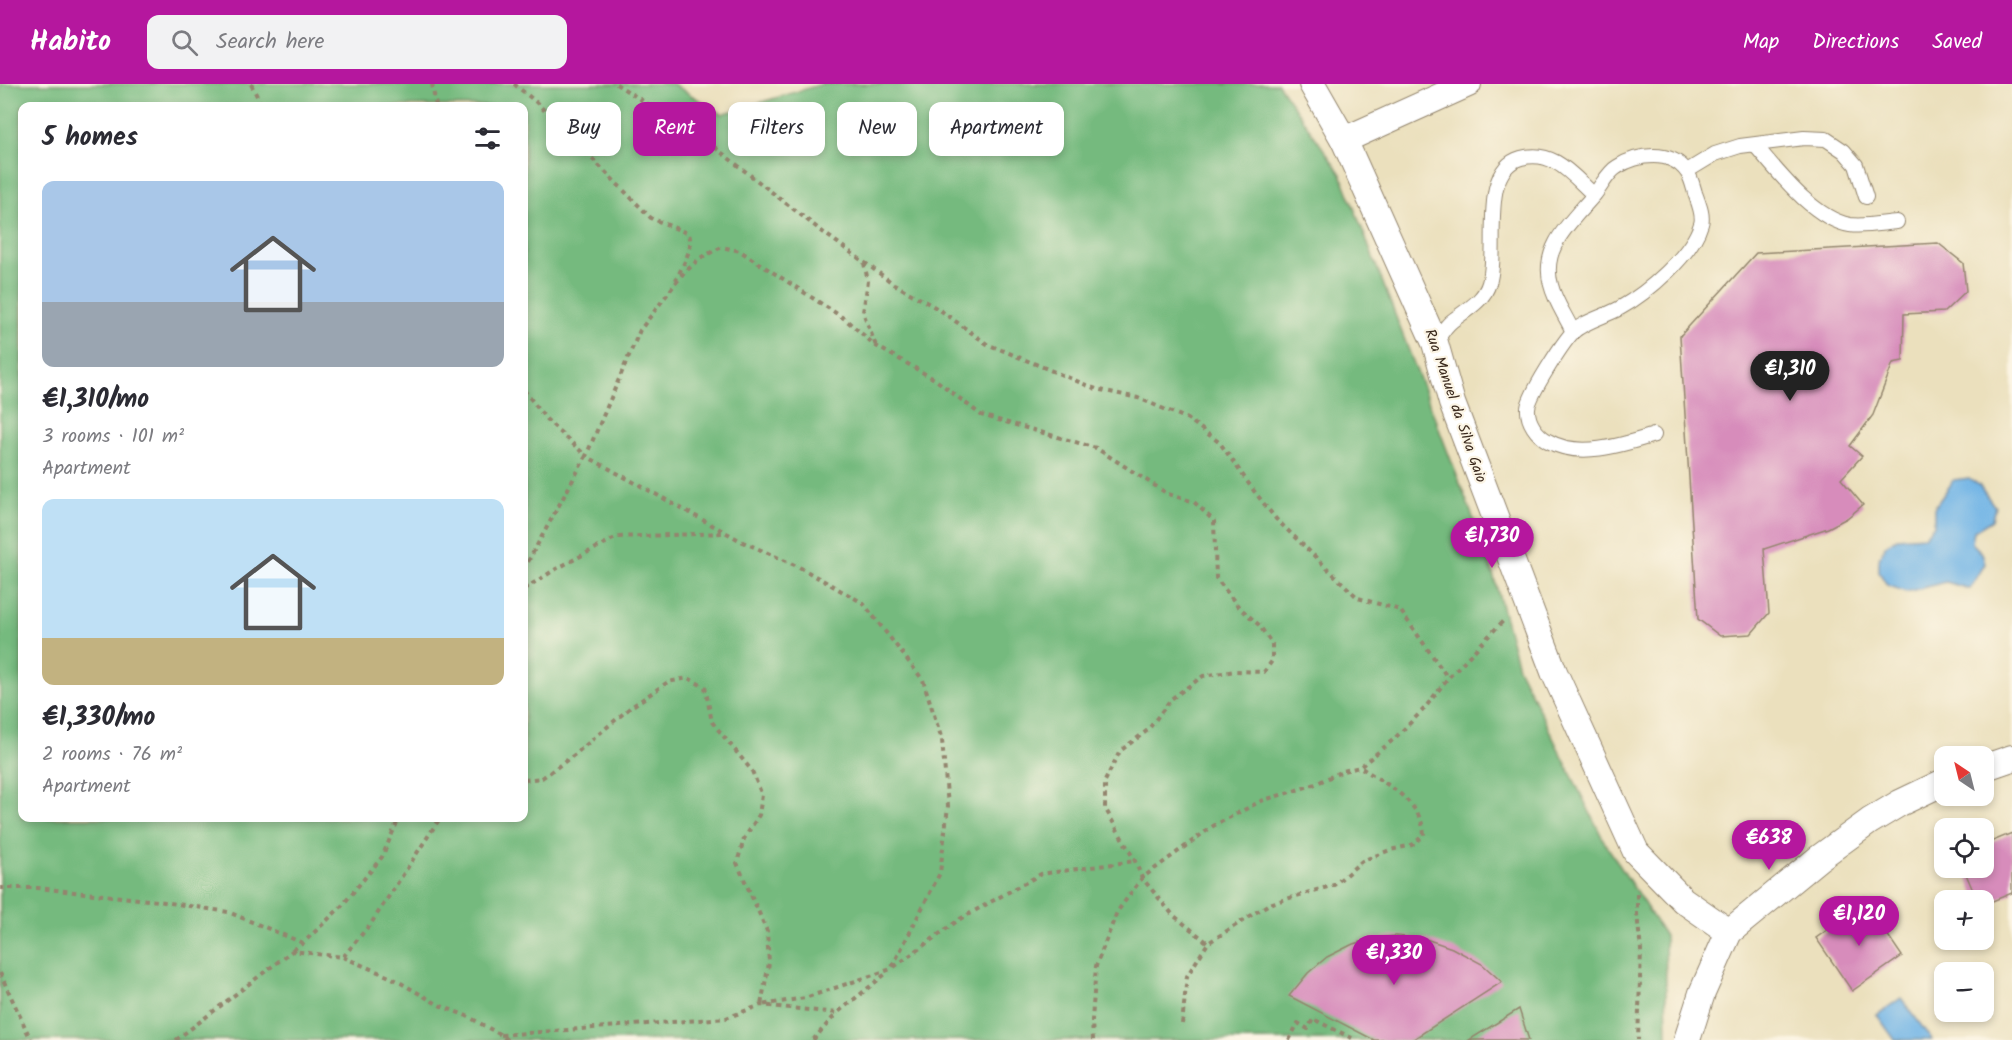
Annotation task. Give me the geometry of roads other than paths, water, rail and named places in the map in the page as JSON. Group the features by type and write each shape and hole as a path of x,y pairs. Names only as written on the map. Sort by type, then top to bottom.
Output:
{"street":[{"name":"Rua Manuel da Silva Gaio","path":"1312,84 1344,140 1435,343 1452,404 1554,672 1636,852 1683,900 1729,932"},
{"path":"1344,140 1468,84"},
{"path":"1994,764 2012,758"},
{"path":"1687,1040 1702,993 1729,932 1869,821 1934,787"}],"lane":[{"path":"1687,171 1715,154 1740,146 1804,138 1826,139 1844,151 1856,165 1866,198"},
{"path":"1755,145 1796,190 1831,220 1852,226 1897,222"},
{"path":"1573,332 1550,282 1549,261 1555,241 1615,168 1638,158 1658,155 1673,159 1687,171 1699,206 1702,223 1682,256 1651,288 1620,308 1573,332 1552,361 1528,407 1530,422 1541,437 1559,447 1587,449 1622,445 1654,435"},
{"path":"1435,343 1450,322 1473,307 1489,285 1494,260 1492,234 1496,194 1498,179 1503,169 1513,160 1529,156 1544,158 1563,165 1594,195"}],"water":[{"path":"1969,478 1979,485 1995,507 1992,520 1974,531 1972,543 1982,553 1985,564 1970,589 1946,582 1906,592 1887,585 1879,572 1879,558 1885,546 1897,538 1924,536 1934,525 1934,508 1954,480"},
{"path":"1901,998 1932,1040 1895,1040 1877,1015"}]}
